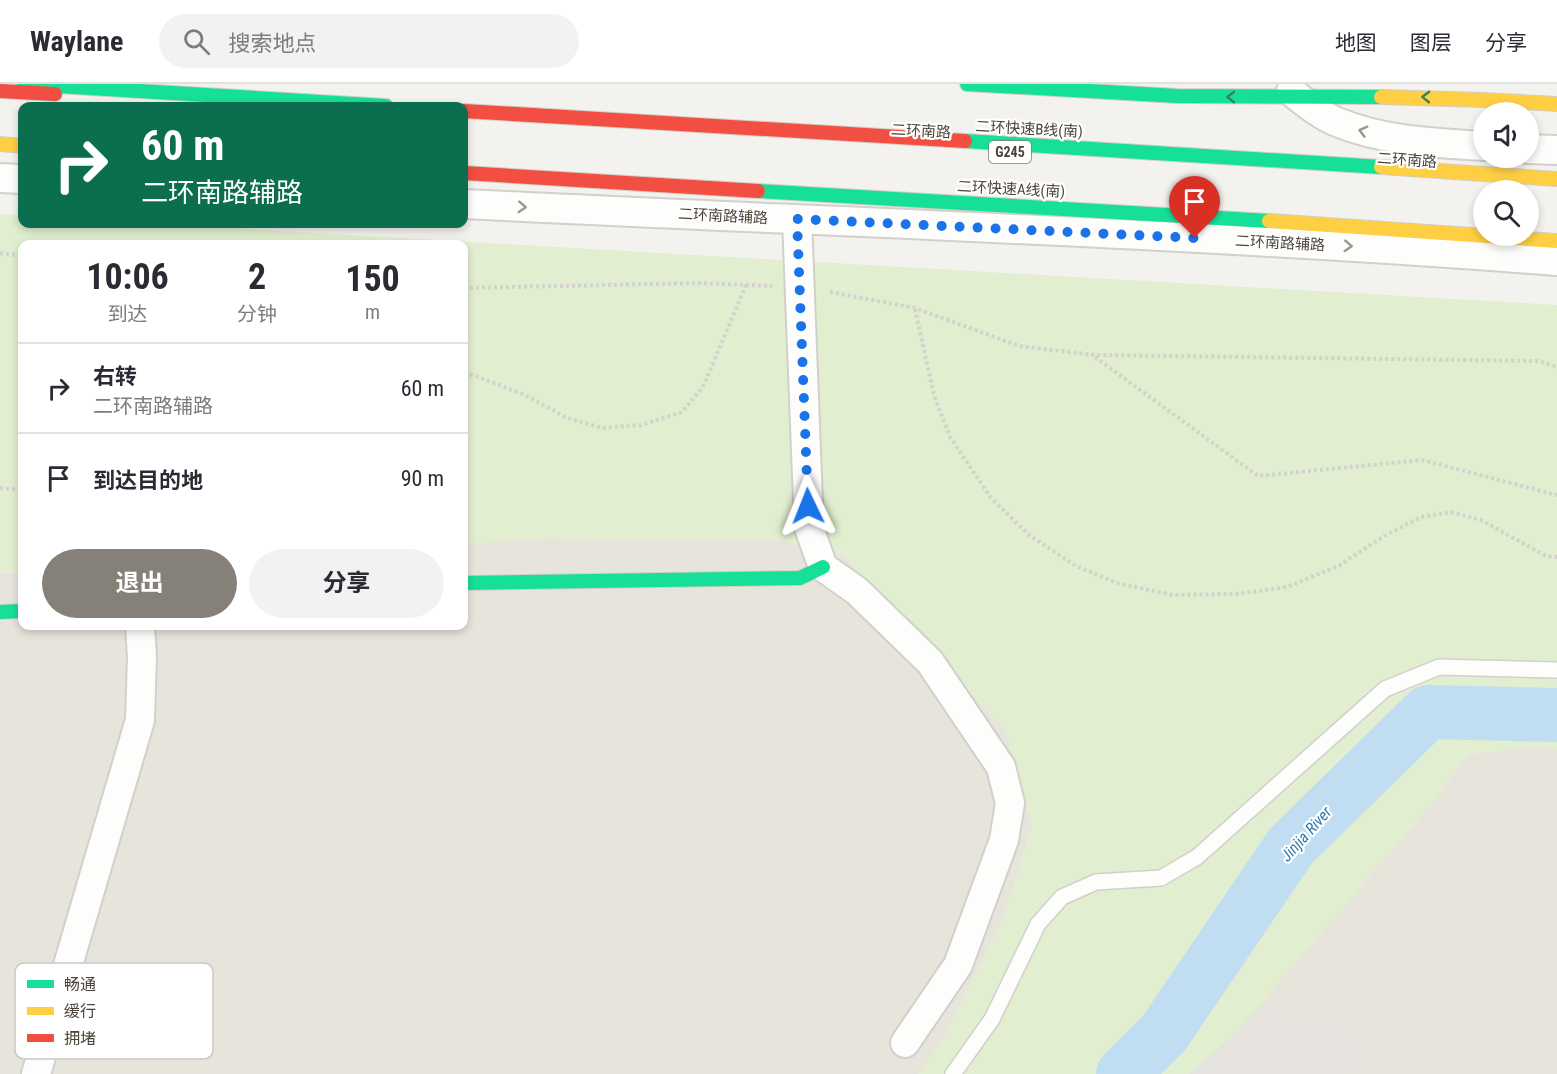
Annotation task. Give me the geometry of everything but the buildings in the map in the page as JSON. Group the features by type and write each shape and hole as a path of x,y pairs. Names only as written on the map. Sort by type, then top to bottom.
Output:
{"main road":[{"path":"24,84 320,102"},
{"path":"33,84 90,84"},
{"path":"967,84 1205,97 1289,91 1557,104"},
{"path":"0,90 193,102"},
{"name":"二环快速B线(南)","path":"468,111 1223,156 1557,180"},
{"name":"二环南路","path":"468,119 1223,164 1557,188"},
{"path":"0,135 18,136"},
{"path":"0,144 18,146"},
{"path":"468,163 1473,225"},
{"name":"二环快速A线(南)","path":"468,173 1209,217 1557,241"},
{"path":"1539,231 1557,232"},
{"path":"468,583 800,578 823,567"},
{"path":"0,612 18,611"}],"street":[{"path":"1289,91 1336,122 1363,131 1403,139 1473,145"},
{"path":"1539,149 1557,150"},
{"path":"0,178 18,179"},
{"name":"二环南路辅路","path":"468,204 1162,236 1557,261"},
{"path":"797,219 809,528 823,567 857,591 930,662 1001,767 1010,802 1004,840 958,965 905,1043"},
{"path":"69,963 140,720 142,657 140,630"},
{"path":"36,1074 40,1059"}],"lane":[{"path":"953,1074 992,1019 1038,924 1062,897 1096,882 1161,878 1197,857 1385,689 1439,667 1557,670"}],"path":[{"path":"0,253 18,255"},
{"path":"468,288 699,283 799,286 915,308 1020,346 1094,355 1539,361 1557,367"},
{"path":"468,374 527,396 567,418 602,428 641,425 682,412 703,387 746,285"},
{"path":"915,308 934,395 950,437 991,498 1029,535 1076,566 1117,583 1172,595 1237,594 1287,587 1340,565 1384,536 1421,517 1451,512 1481,520 1546,556 1557,557"},
{"path":"1094,355 1258,476 1422,460 1557,495"},
{"path":"0,488 18,490"}],"shaded area":[{"path":"543,538 781,540 844,555 1006,730 1032,827 1006,912 945,1038 918,1074 0,1074 0,573 18,572 18,630 468,630 468,544"},
{"path":"1527,748 1557,749 1557,1074 1358,1074 1363,1029 1259,1005 1432,803 1468,754"},
{"path":"1259,1005 1363,1029 1358,1074 1189,1074 1240,1028"}],"green space":[{"path":"0,214 18,215 18,228 230,228 437,240 18,240 18,571 0,573"},
{"path":"468,242 1557,305 1557,749 1527,748 1468,754 1432,803 1240,1028 1189,1074 918,1074 945,1038 1006,912 1032,827 1006,730 844,555 781,540 543,538 468,544"}],"waterway":[{"name":"Jinjia River","path":"1123,1074 1164,1033 1291,846 1428,712 1557,715"}],"traffic: fast":[{"path":"24,84 320,102"},
{"path":"967,84 1177,96 1381,97"},
{"path":"965,141 1381,167"},
{"path":"758,191 1269,221"},
{"path":"468,583 800,578 823,567"},
{"path":"0,612 18,611"}],"traffic: slow":[{"path":"1381,97 1484,100"},
{"path":"1484,100 1557,104"},
{"path":"0,144 18,146"},
{"path":"1381,167 1557,179"},
{"path":"1269,221 1557,241"}],"traffic: jam":[{"path":"0,91 55,94"},
{"path":"468,111 965,141"},
{"path":"468,173 758,191"}],"route":[{"path":"808,506 797,219 1195,238"}]}
